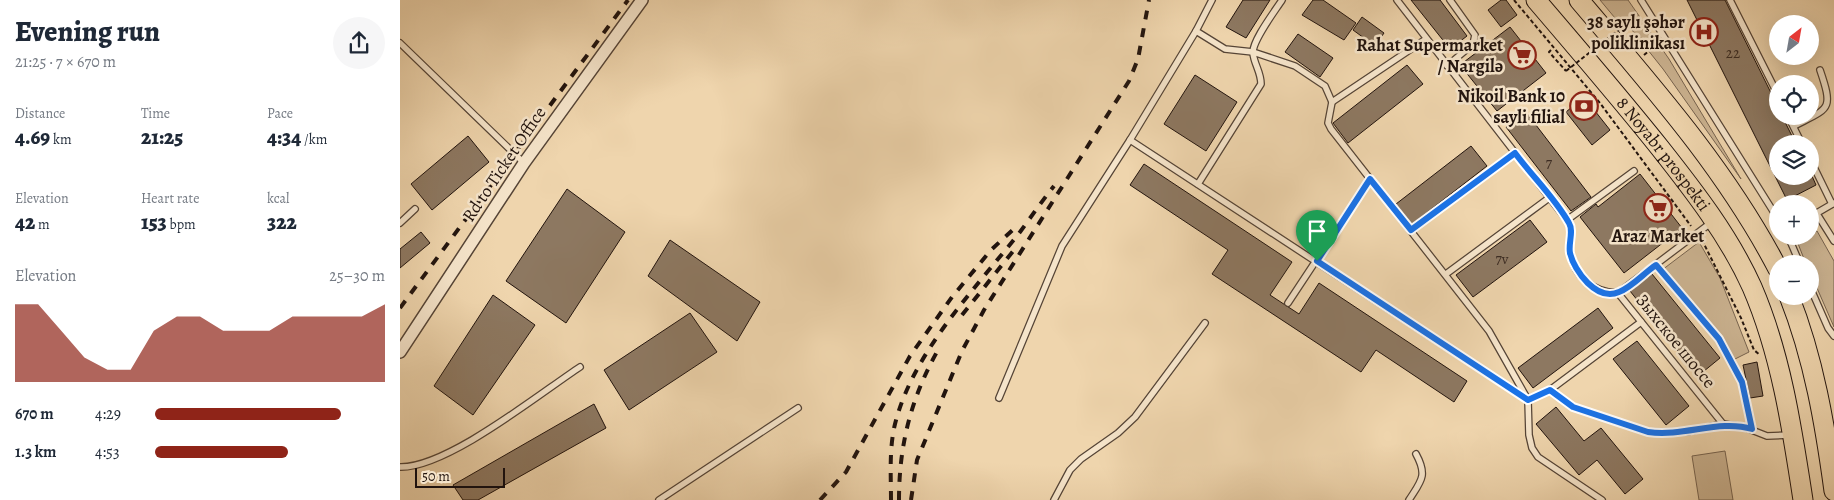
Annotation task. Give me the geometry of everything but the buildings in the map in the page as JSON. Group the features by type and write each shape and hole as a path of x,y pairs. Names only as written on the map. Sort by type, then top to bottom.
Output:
{"highway":[{"name":"8 Noyabr prospekti","path":"1536,0 1620,98 1696,194 1714,221 1751,286 1774,351 1792,435 1803,500"},
{"name":"8 Noyabr prospekti","path":"1579,0 1722,175 1761,236 1770,255"},
{"path":"1792,305 1815,382 1824,424 1834,491"}],"street":[{"name":"Rd to Ticket Office","path":"400,352 524,163 642,0"}],"lane":[{"path":"999,398 1062,246 1196,32 1212,0"},
{"path":"1198,184 1261,84 1261,74 1253,52 1256,43 1282,0"},
{"path":"1397,0 1446,66 1567,220 1634,171"},
{"path":"1446,66 1473,44 1475,39 1475,35 1450,0"},
{"path":"1641,0 1769,205"},
{"path":"1730,0 1769,77"},
{"path":"1196,32 1225,49 1253,52 1295,66 1325,86 1332,102 1328,123 1489,331 1528,400 1529,436 1532,448 1538,457 1602,500"},
{"path":"1332,102 1426,40"},
{"path":"400,44 524,163"},
{"path":"1798,135 1794,126 1823,111 1830,102 1830,92 1820,70"},
{"path":"1130,140 1528,400"},
{"path":"1411,230 1515,153"},
{"path":"1819,176 1833,203 1819,213"},
{"path":"1288,303 1370,179"},
{"path":"1446,274 1549,198"},
{"path":"400,224 414,209"},
{"path":"1819,217 1834,241"},
{"name":"Зыхское шоссе","path":"1567,220 1571,230 1570,253 1581,276 1593,287 1605,293 1618,293 1723,424"},
{"path":"1618,293 1714,221"},
{"path":"1656,265 1719,339 1742,382 1752,429"},
{"path":"1819,305 1834,336"},
{"path":"1528,400 1550,390 1641,322"},
{"path":"1054,500 1070,470 1081,459 1118,433 1135,417 1205,323"},
{"path":"400,467 432,460 466,444 580,367"},
{"path":"1550,390 1573,407 1648,432 1686,432 1723,424 1752,429 1767,436 1792,435"},
{"path":"659,500 798,408"},
{"path":"1409,500 1423,478 1423,467 1416,454"}],"path":[{"path":"1551,50 1549,52 1566,71 1621,28"},
{"path":"1633,64 1665,37"}],"shaded area":[{"path":"1600,0 1628,0 1669,59 1741,179 1663,69 1624,20 1615,18"},
{"path":"1819,235 1834,261 1834,327 1819,293 1819,255 1802,255 1799,245 1819,245"},
{"path":"1699,242 1720,278 1749,352 1731,361 1662,270"},
{"path":"1725,451 1733,500 1699,500 1692,456"}],"railway":[{"path":"400,308 628,0"},
{"path":"911,500 917,460 962,351 984,310 1129,81 1138,59 1149,0"},
{"path":"891,500 893,433 904,397 916,372 947,322 1020,232 1054,186"},
{"path":"820,500 846,472 910,356 952,297 991,250 1018,225"},
{"path":"962,315 1018,245"},
{"path":"899,500 901,460 908,422 921,386 938,350"}],"place":[{"name":"38 saylı şəhər poliklinikası","path":"1704,32"},
{"name":"Rahat Supermarket / Nargilə","path":"1522,55"},
{"name":"Nikoil Bank 10 sayli filial","path":"1584,106"},
{"name":"Araz Market","path":"1658,208"}],"route":[{"path":"1515,153 1570,224 1569,242 1573,263 1581,276 1593,287 1605,293 1618,293 1656,265 1719,339 1742,382 1752,429 1723,424 1686,432 1648,432 1573,407 1550,390 1528,400 1317,261 1370,179 1411,230 1515,153"}]}
